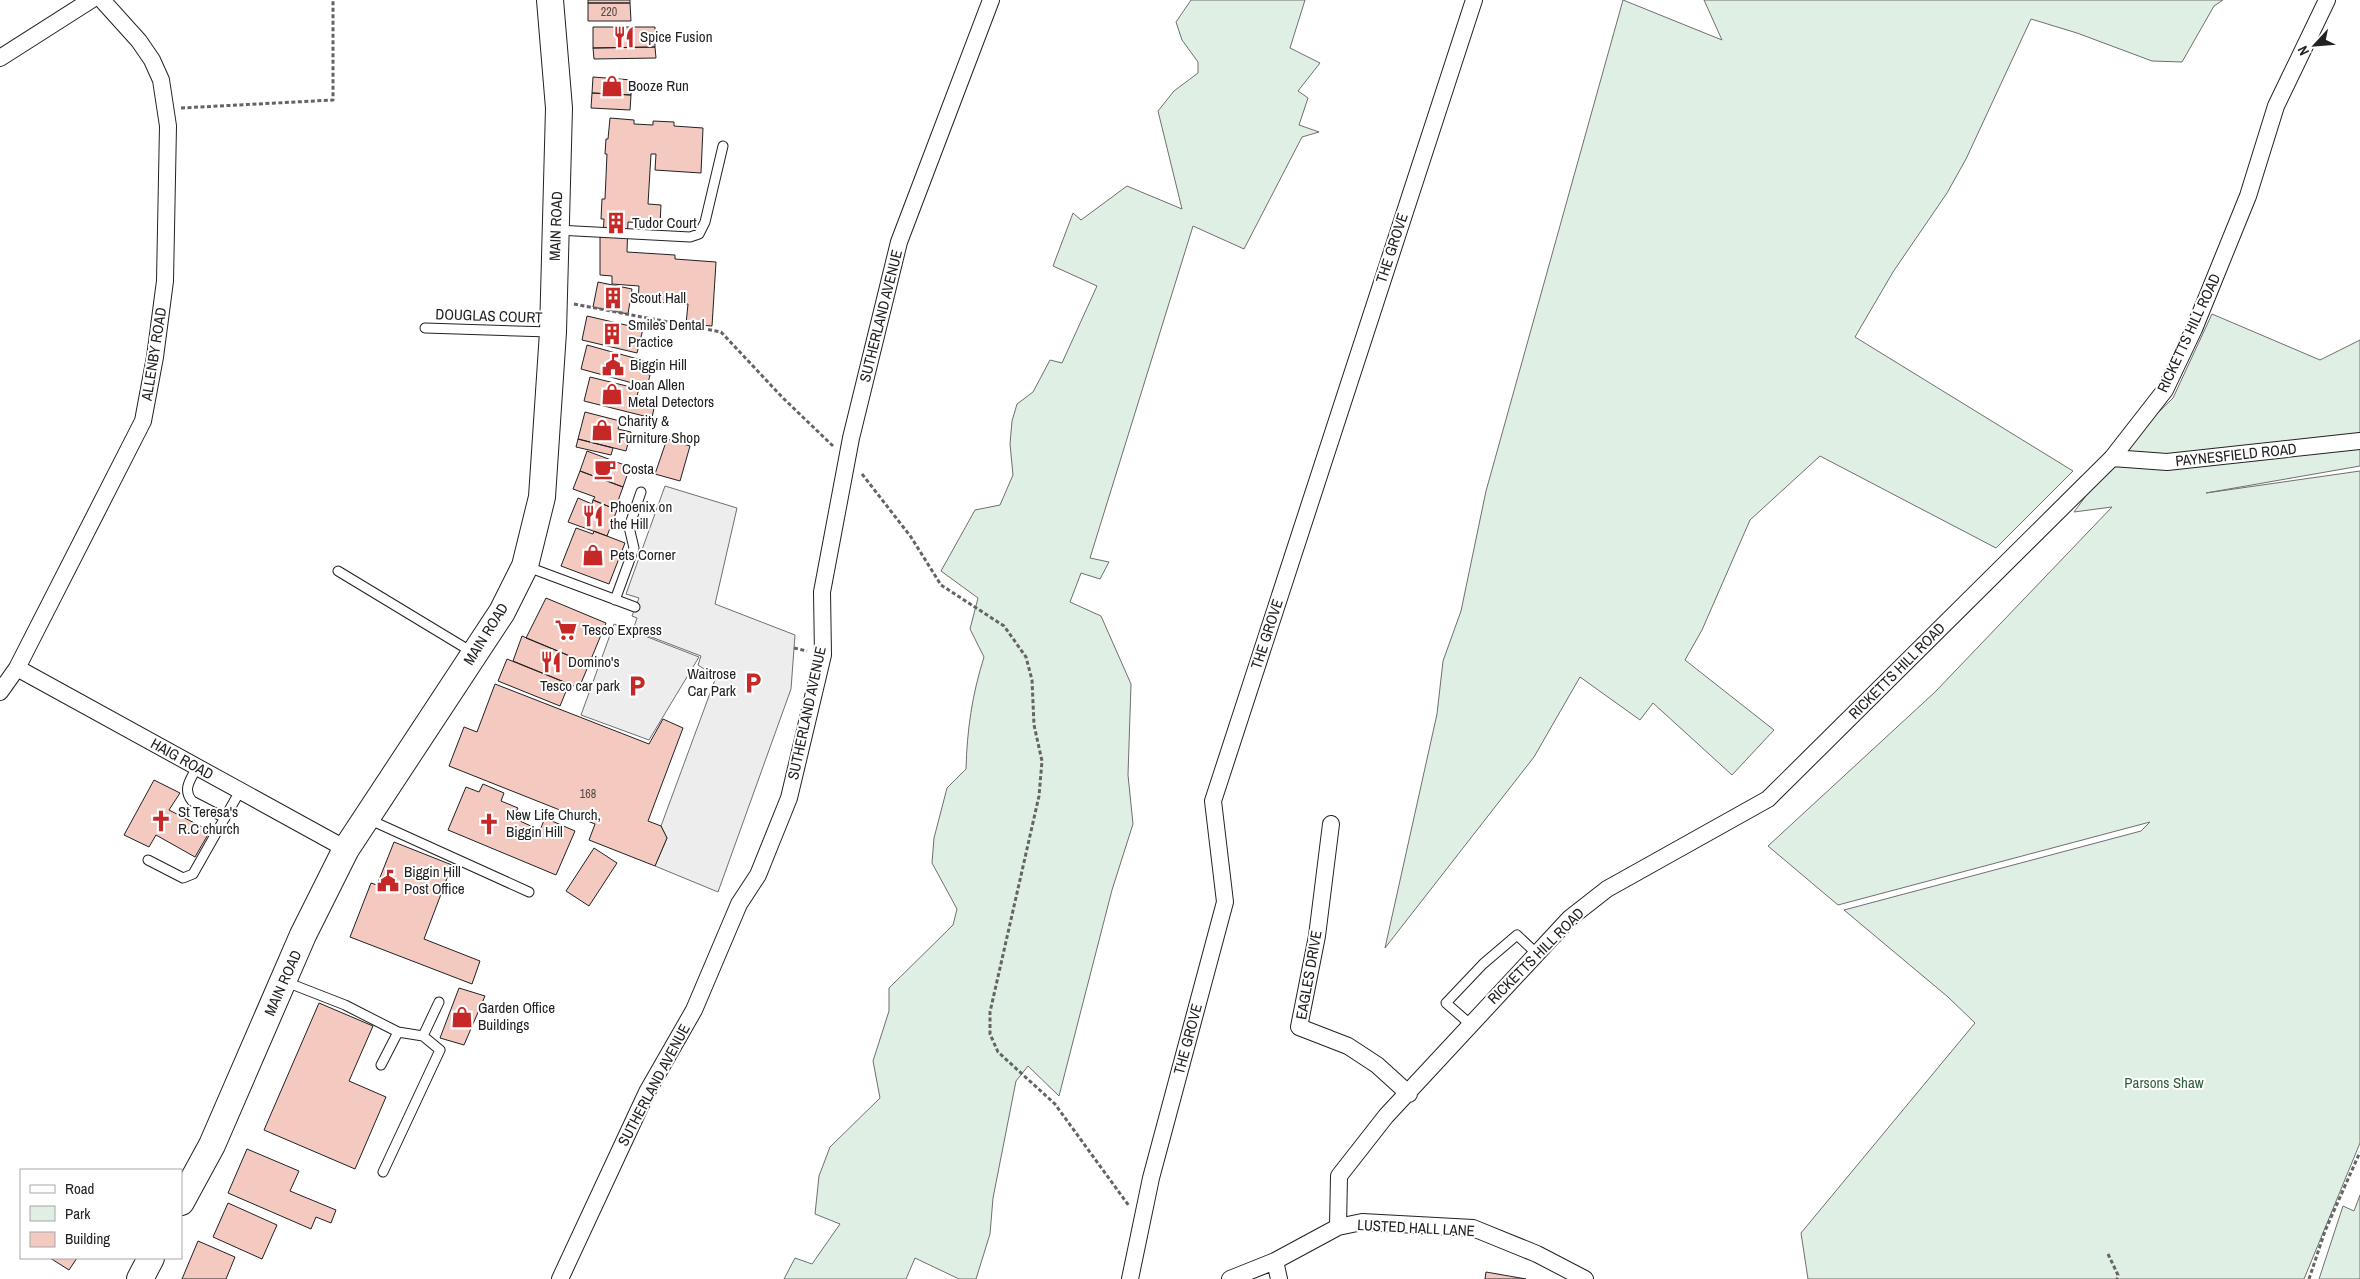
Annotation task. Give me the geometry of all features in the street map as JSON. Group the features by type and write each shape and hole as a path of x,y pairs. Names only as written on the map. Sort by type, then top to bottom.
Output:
{"main road":[{"name":"MAIN ROAD","path":"182,1200 212,1145 283,981 346,849 368,819 502,612 524,566 542,497 553,332 559,108 550,0"},
{"path":"140,1279 150,1259"}],"street":[{"path":"0,58 91,0"},
{"name":"ALLENBY ROAD","path":"0,692 18,668 143,421 155,357 165,280 168,204 168,126 161,80 152,60 140,41 102,0"},
{"name":"SUTHERLAND AVENUE","path":"560,1279 647,1092 694,1010 739,904 758,875 790,798 822,655 822,592 847,457 900,242 991,0"},
{"name":"THE GROVE","path":"1130,1279 1151,1178 1225,902 1213,801 1474,0"},
{"name":"RICKETTS HILL ROAD","path":"1338,1227 1338,1176 1386,1116 1409,1094 1470,1024 1570,918 1607,889 1768,799 2112,458 2165,390 2194,329 2248,196 2276,106 2327,0"},
{"name":"PAYNESFIELD ROAD","path":"2112,458 2167,462 2360,441"},
{"name":"HAIG ROAD","path":"18,668 346,849"},
{"name":"EAGLES DRIVE","path":"1331,824 1317,936 1299,1027 1348,1046 1377,1066 1409,1094"},
{"name":"LUSTED HALL LANE","path":"1230,1279 1275,1261 1338,1227 1362,1222 1473,1228 1537,1254 1585,1279"},
{"path":"1275,1261 1279,1279"}],"lane":[{"path":"556,230 690,238 698,234 704,222 723,146"},
{"name":"DOUGLAS COURT","path":"425,328 553,332"},
{"path":"615,600 634,548 629,527 641,492"},
{"path":"524,566 635,607"},
{"path":"338,571 474,653"},
{"path":"197,767 187,787 188,797 192,801 225,818"},
{"path":"148,860 183,878 193,874 240,791"},
{"path":"368,819 530,892"},
{"path":"1470,1024 1446,1003 1483,964 1517,935 1536,953"},
{"path":"283,981 345,1005 398,1032 423,1036 440,1050 383,1172"},
{"path":"423,1036 439,1002"},
{"path":"380,1066 398,1032"}],"path":[{"path":"165,109 333,100 333,0"},
{"path":"554,300 721,332 783,398 829,443 847,457 877,492 911,537 941,585 1004,626 1026,657 1032,680 1034,724 1042,761 1039,796 990,1012 990,1034 998,1052 1055,1104 1141,1223"},
{"path":"2309,1279 2325,1231 2360,1152"},
{"path":"2108,1254 2118,1275 2116,1279"}],"green space":[{"path":"1191,0 1305,0 1290,48 1320,63 1298,91 1308,98 1299,125 1319,132 1302,137 1244,249 1193,226 1090,558 1109,562 1100,579 1081,573 1070,602 1101,616 1131,684 1128,775 1133,824 1112,890 1059,1096 1028,1066 1016,1081 993,1198 990,1234 976,1279 959,1279 915,1258 906,1279 784,1279 795,1258 812,1264 840,1224 815,1214 819,1176 830,1147 880,1098 873,1061 889,1011 889,988 953,925 957,909 932,863 934,838 947,788 966,769 971,713 984,657 970,629 978,598 941,571 975,510 1000,505 1013,475 1010,444 1012,421 1017,404 1033,392 1050,360 1062,363 1097,286 1053,266 1073,213 1081,220 1127,186 1182,209 1158,111 1174,91 1198,73 1198,62 1182,40 1176,22"},
{"path":"1623,0 1722,40 1704,0 2223,0 2214,6 2182,62 2152,61 2077,33 2031,19 1966,159 1947,193 1893,272 1855,337 2073,471 1996,548 1820,456 1750,520 1702,630 1685,660 1774,730 1732,775 1653,703 1640,720 1580,677 1534,757 1385,948 1437,714 1443,661 1461,611 1486,491"},
{"name":"Parsons Shaw","path":"2212,314 2320,360 2360,340 2360,466 2206,493 2360,471 2360,1143 2304,1279 1808,1279 1801,1233 1975,1023 1948,997 1844,910 2141,831 2150,822 1838,905 1768,846 1935,692 2112,507 2074,512 2119,451 2173,398"},
{"path":"2360,1195 2360,1279 2319,1279 2343,1206 2354,1211"}],"shaded area":[{"name":"Waitrose Car Park","path":"665,486 737,508 715,604 795,635 791,689 718,892 655,866 667,838 661,826 716,677 698,665 701,656 633,630 637,618 632,616 639,598 626,594"},
{"name":"Tesco car park","path":"614,624 699,657 649,740 581,715"}],"building":[{"path":"588,0 630,0 630,3 588,3"},
{"path":"588,3 630,3 631,21 588,21"},
{"name":"Spice Fusion","path":"593,27 655,27 655,47 593,48"},
{"path":"655,47 656,58 594,59 593,48"},
{"name":"Booze Run","path":"593,77 632,80 631,95 592,93"},
{"path":"592,93 631,95 630,110 591,108"},
{"name":"Tudor Court","path":"610,118 634,120 634,124 653,125 653,121 674,122 674,126 703,128 701,173 655,170 656,154 651,154 648,204 661,205 660,224 628,222 627,252 675,255 675,259 716,262 712,326 686,324 688,304 638,301 639,286 612,284 612,276 600,275 600,237 603,237 604,219 601,219 602,199 605,199 607,154 605,154"},
{"name":"Scout Hall","path":"598,282 632,289 628,314 593,307"},
{"name":"Smiles Dental Practice","path":"587,316 643,329 637,353 582,340"},
{"name":"Biggin Hill","path":"587,345 645,361 642,373 650,375 647,387 581,369"},
{"name":"Joan Allen Metal Detectors","path":"590,377 639,389 636,399 655,403 652,418 584,401"},
{"name":"Charity & Furniture Shop","path":"585,412 620,421 618,429 631,432 626,451 578,439"},
{"path":"578,439 613,448 611,455 576,447"},
{"path":"667,439 690,446 680,481 655,474"},
{"name":"Costa","path":"587,451 630,467 623,487 580,471"},
{"path":"580,471 623,487 615,509 593,500 595,497 573,489"},
{"name":"Phoenix on the Hill","path":"578,498 592,504 593,500 617,510 607,536 568,522"},
{"name":"Pets Corner","path":"576,528 593,534 594,531 625,543 609,584 561,566"},
{"name":"Tesco Express","path":"546,598 606,623 589,664 526,638"},
{"name":"Domino's","path":"522,636 589,664 579,688 513,661"},
{"path":"507,659 569,684 560,706 498,681"},
{"path":"495,684 649,744 663,719 683,728 648,821 661,826 667,838 655,866 589,840 595,824 449,766 464,727 477,732"},
{"name":"St Teresa's R.C church","path":"154,780 180,793 169,810 210,831 195,857 156,835 149,847 124,835"},
{"name":"New Life Church, Biggin Hill","path":"483,784 504,793 501,801 518,808 513,818 540,830 545,818 575,831 556,875 448,830 466,787 479,792"},
{"path":"394,842 452,865 424,939 480,961 472,984 350,937 371,883 377,885"},
{"path":"594,848 617,863 589,906 566,891"},
{"name":"Garden Office Buildings","path":"459,988 485,996 464,1045 440,1038"},
{"path":"319,1003 373,1026 349,1081 386,1097 355,1169 264,1130"},
{"path":"247,1149 299,1171 290,1191 336,1210 331,1223 316,1217 311,1229 228,1193"},
{"path":"228,1203 277,1225 262,1259 213,1237"},
{"path":"198,1241 235,1257 226,1279 182,1279"},
{"path":"52,1259 76,1259 69,1270"},
{"path":"1486,1272 1526,1279 1485,1279"}],"place":[{"name":"Spice Fusion","path":"624,37"},
{"name":"Booze Run","path":"612,86"},
{"name":"Tudor Court","path":"616,223"},
{"name":"Scout Hall","path":"613,298"},
{"name":"Smiles Dental Practice","path":"612,334"},
{"name":"Biggin Hill","path":"613,365"},
{"name":"Joan Allen Metal Detectors","path":"612,394"},
{"name":"Charity & Furniture Shop","path":"602,430"},
{"name":"Costa","path":"605,469"},
{"name":"Phoenix on the Hill","path":"593,516"},
{"name":"Pets Corner","path":"593,555"},
{"name":"Tesco Express","path":"566,630"},
{"name":"Domino's","path":"551,662"},
{"name":"Waitrose Car Park","path":"753,683"},
{"name":"Tesco car park","path":"637,686"},
{"name":"St Teresa's R.C church","path":"161,821"},
{"name":"New Life Church, Biggin Hill","path":"489,824"},
{"name":"Biggin Hill Post Office","path":"388,881"},
{"name":"Garden Office Buildings","path":"462,1017"}]}
